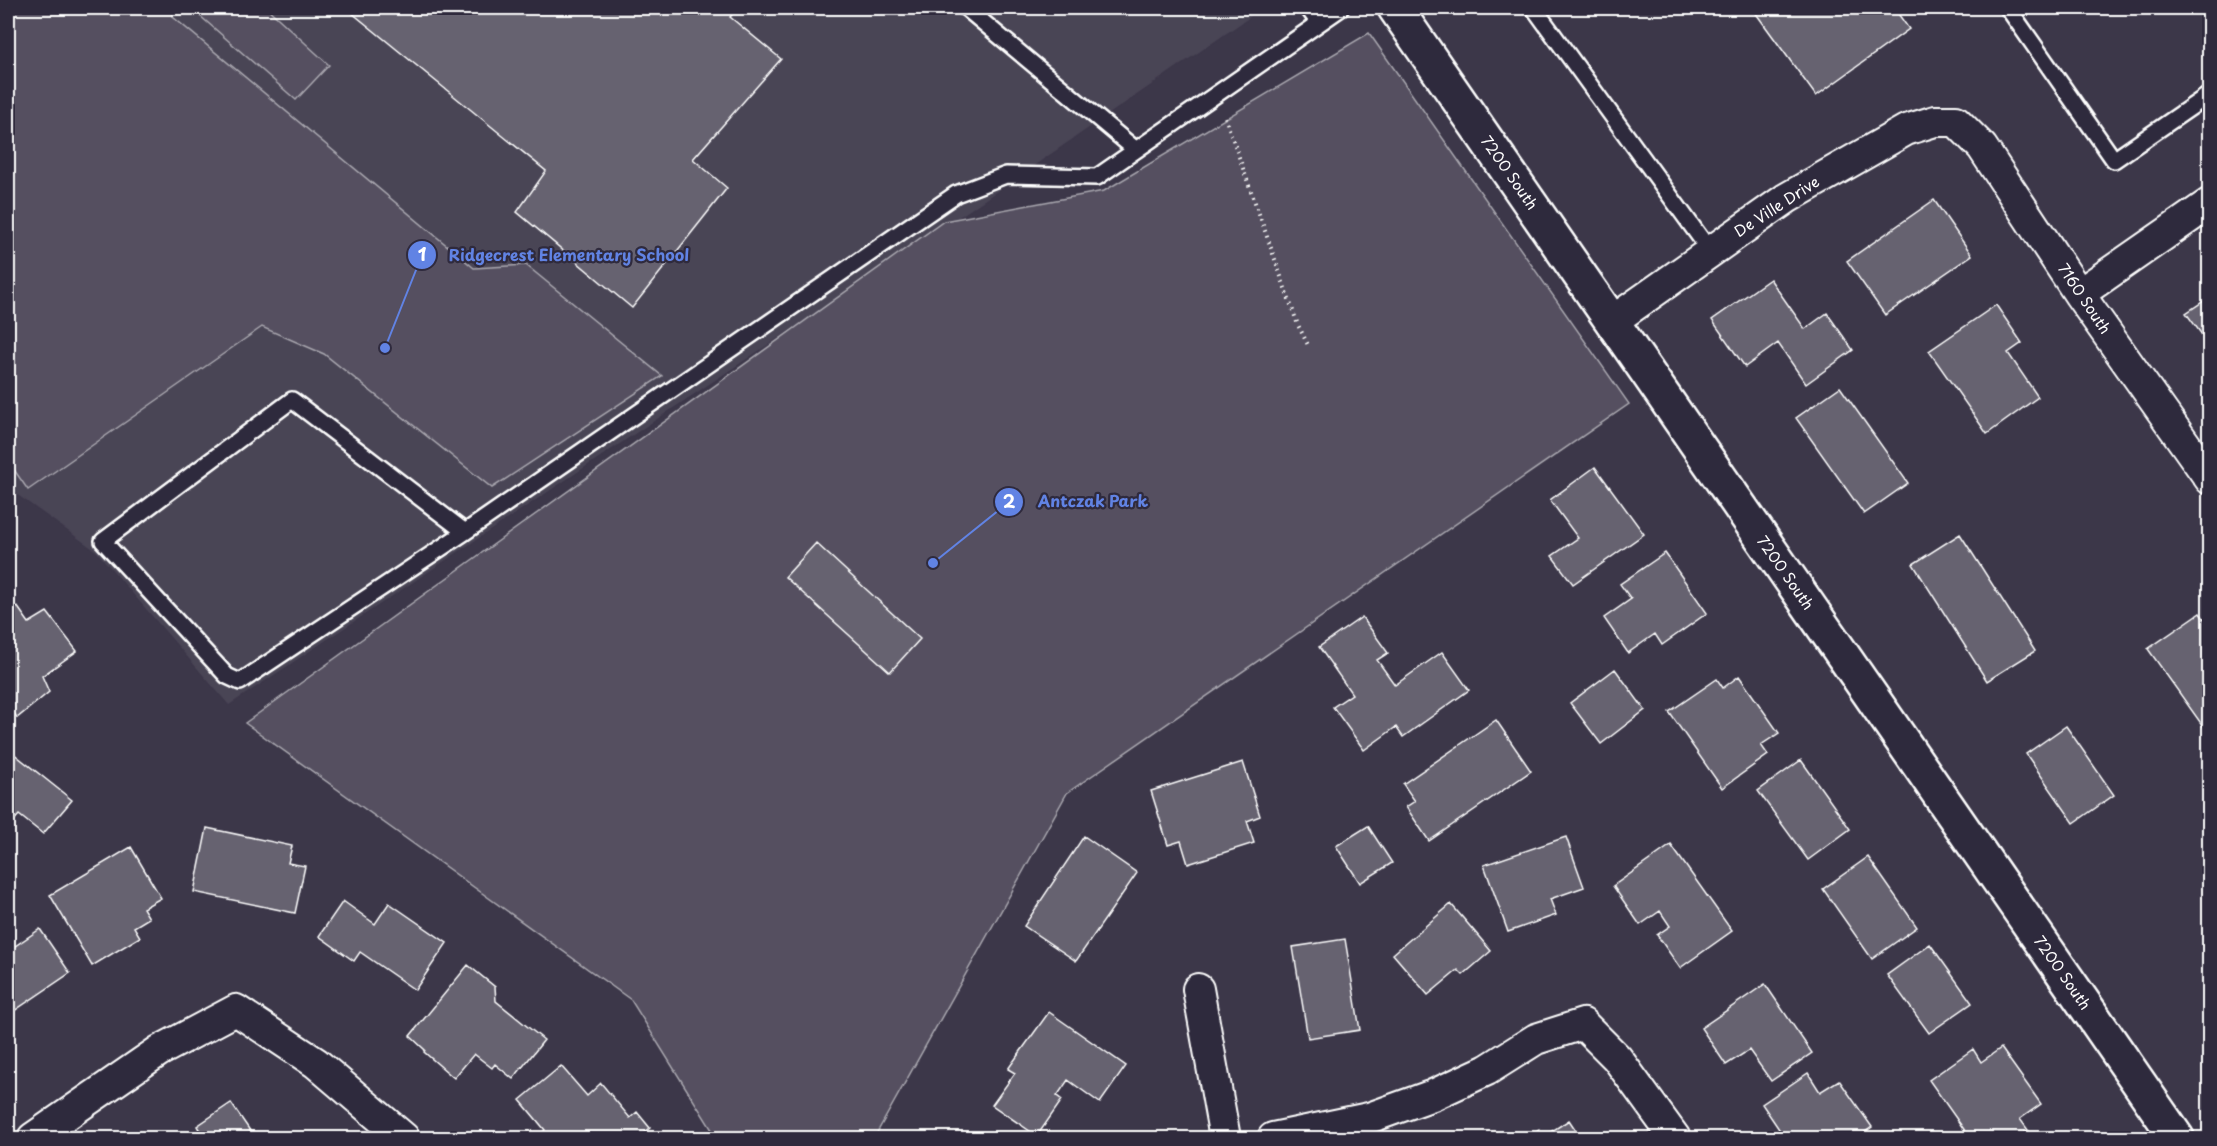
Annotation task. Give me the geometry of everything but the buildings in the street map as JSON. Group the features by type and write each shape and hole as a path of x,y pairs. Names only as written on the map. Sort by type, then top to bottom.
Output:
{"street":[{"name":"7200 South","path":"1395,8 2177,1138"},
{"name":"De Ville Drive","path":"1611,321 1787,198 1906,130 1935,121 1956,121"},
{"name":"7160 South","path":"1956,121 1982,147 2079,294 2210,479"},
{"path":"2079,294 2210,203"},
{"path":"1198,989 1225,1138"},
{"path":"34,1138 159,1051 236,1010 316,1063 404,1138"},
{"path":"1273,1138 1369,1118 1433,1095 1487,1070 1536,1039 1583,1024 1617,1058 1675,1138"}],"lane":[{"path":"966,8 1136,150"},
{"path":"1308,8 1318,23"},
{"path":"465,532 292,400 103,541 227,676 240,682 465,532 956,194 1006,175 1097,177 1341,8"},
{"path":"1534,8 1710,251"},
{"path":"2007,8 2114,159 2210,94"}],"path":[{"path":"1217,94 1298,325 1308,345"}],"shaded area":[{"path":"8,8 1263,8 971,209 229,705 96,551 8,488"},
{"path":"8,8 172,8 173,17 474,268 526,265 662,376 492,488 324,354 262,327 28,490 8,461"},
{"path":"191,8 267,8 329,65 296,100"},
{"path":"1369,33 1629,404 1067,793 874,1138 717,1138 631,1000 245,723 944,221 1104,191"}],"place":[{"name":"Ridgecrest Elementary School","path":"385,348"},
{"name":"Antczak Park","path":"933,563"}]}
